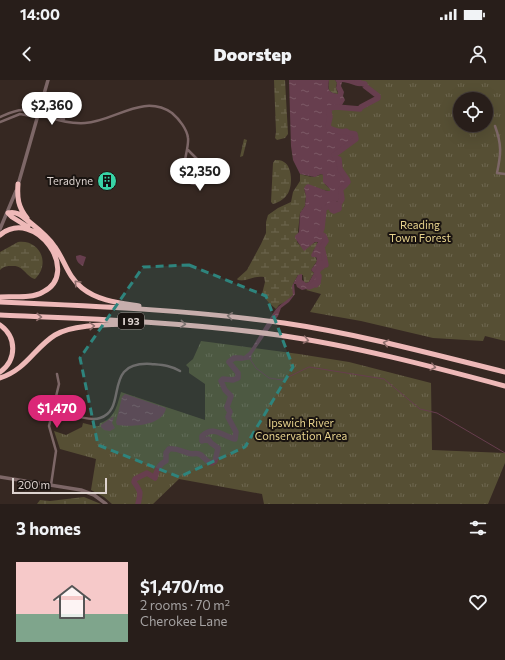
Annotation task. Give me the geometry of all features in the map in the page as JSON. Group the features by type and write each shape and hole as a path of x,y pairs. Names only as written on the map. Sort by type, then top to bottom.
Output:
{"highway":[{"path":"0,297 38,294 48,289 54,281 58,268 54,254 19,206 18,184"},
{"path":"8,212 12,217 35,229 56,248 73,279 86,291 109,301 166,310"},
{"path":"0,235 14,228 35,229"},
{"name":"I 93","path":"0,302 166,310 268,321 378,341 505,372"},
{"name":"I 93","path":"0,315 165,322 261,333 366,351 505,386"},
{"path":"0,378 10,374 22,366 50,339 65,330 90,326 165,322"},
{"path":"0,325 9,334 13,348 10,361 0,372"}],"street":[{"path":"0,229 18,184 48,80"},
{"path":"0,116 23,110 33,111 38,114 79,123 93,122 140,106 158,106 172,113 183,126 188,138 188,150 183,168 184,175 190,183 200,184 204,179 206,168 188,150"},
{"path":"0,122 20,114 31,116 44,112 48,112 70,122"},
{"path":"495,126 500,139 501,150 497,173 505,174"},
{"path":"52,409 92,419 101,418 111,410 120,379 124,372 130,367 141,364 170,366 180,371"},
{"path":"52,485 56,454 49,426 59,384 56,374"},
{"path":"0,477 88,492 106,504"}],"highlighted area":[{"path":"189,265 266,296 293,367 245,447 179,477 98,445 80,358 143,267"}],"green space":[{"path":"274,80 285,80 288,134 285,138 277,140 275,138"},
{"path":"329,80 335,80 337,83 336,87 338,94 330,92"},
{"name":"Reading Town Forest","path":"357,80 505,80 505,341 485,336 483,341 433,338 361,321 310,312 321,294 306,290 313,284 315,285 319,275 317,273 320,267 319,265 325,263 322,247 324,236 320,233 324,209 330,205 337,204 337,206 331,208 335,211 339,209 339,204 342,199 340,192 341,188 346,185 345,176 340,169 339,159 334,155 356,139 355,134 329,129 329,112 330,108 336,107 360,109 378,98 378,96 365,86 365,84 360,83"},
{"path":"244,139 247,140 243,156 240,157"},
{"path":"275,160 282,161 287,165 289,168 291,183 285,197 273,204 271,202 273,163"},
{"path":"300,174 311,177 319,176 321,174 323,175 325,184 330,191 315,187 304,188 306,196 305,206 300,213 297,242 302,247 317,242 318,244 313,251 317,261 311,270 314,273 309,282 304,282 303,275 298,275 293,284 293,295 276,309 262,294 265,282 264,277 245,280 237,279 247,270 261,244 266,233 266,222 268,215 291,202 293,192 300,181"},
{"path":"18,242 32,244 41,254 42,266 40,273 35,279 16,266 6,266 0,270 0,252"},
{"name":"Ipswich River Conservation Area","path":"201,341 349,362 431,383 432,450 505,453 505,463 488,504 264,504 262,494 179,479 153,504 112,504 104,497 91,490 96,459 60,449 54,431 66,435 82,427 83,423 99,426 100,423 109,418 115,411 121,392 205,420 205,384 189,373 189,368 186,365 193,359"},
{"path":"84,497 101,504 37,504 40,500 50,501"}],"water":[{"path":"289,80 329,80 329,90 338,94 336,88 337,83 335,80 357,80 363,84 362,86 359,86 342,82 341,86 344,92 343,96 345,100 342,105 330,108 329,112 329,129 343,132 346,131 355,134 356,139 334,153 336,158 339,159 340,170 348,182 341,190 341,200 330,204 324,209 320,233 324,236 326,241 322,247 326,265 321,263 319,265 322,267 317,273 319,276 318,283 315,281 314,283 316,285 313,284 311,288 302,290 294,284 295,294 289,302 281,308 278,316 252,354 252,359 241,361 234,359 234,356 244,356 249,352 276,309 293,295 292,286 298,275 302,274 302,280 306,283 309,282 314,273 311,270 317,259 311,255 318,242 315,242 304,251 295,238 299,232 300,213 305,206 306,196 304,188 308,184 330,191 330,189 323,182 323,175 321,174 315,177 300,174 293,160 291,146"},
{"path":"80,255 86,257 83,266 79,263 76,256"},
{"path":"125,394 166,408 164,414 159,419 146,424 131,426 117,425 116,422 122,397"},
{"path":"114,416 112,423 115,428 110,431 104,430 101,425"}],"waterway":[{"path":"309,287 313,284 316,285 315,282 318,283 319,276 317,273 322,267 319,265 321,263 326,265 322,247 326,241 324,236 320,233 324,209 334,203 337,205 331,208 332,210 334,211 339,209 339,204 342,199 341,189 348,182 340,169 339,159 334,155 356,139 355,134 346,131 336,131 328,126 330,108 360,109 378,98 378,96 365,86 365,84 360,83 357,80"},
{"path":"138,504 140,492 134,482 135,479 147,473 155,478 159,468 166,461 166,453 169,449 177,449 190,454 199,454 207,461 212,463 215,461 218,448 208,439 202,441 202,436 210,431 214,431 235,439 236,432 228,417 230,412 227,407 231,396 225,390 221,381 223,379 233,380 238,378 238,373 229,362 234,358 241,358"},
{"path":"250,359 256,368 269,378 282,380 309,367 384,379 420,409 437,413 505,453"}],"place":[{"name":"Teradyne","path":"107,181"}]}
